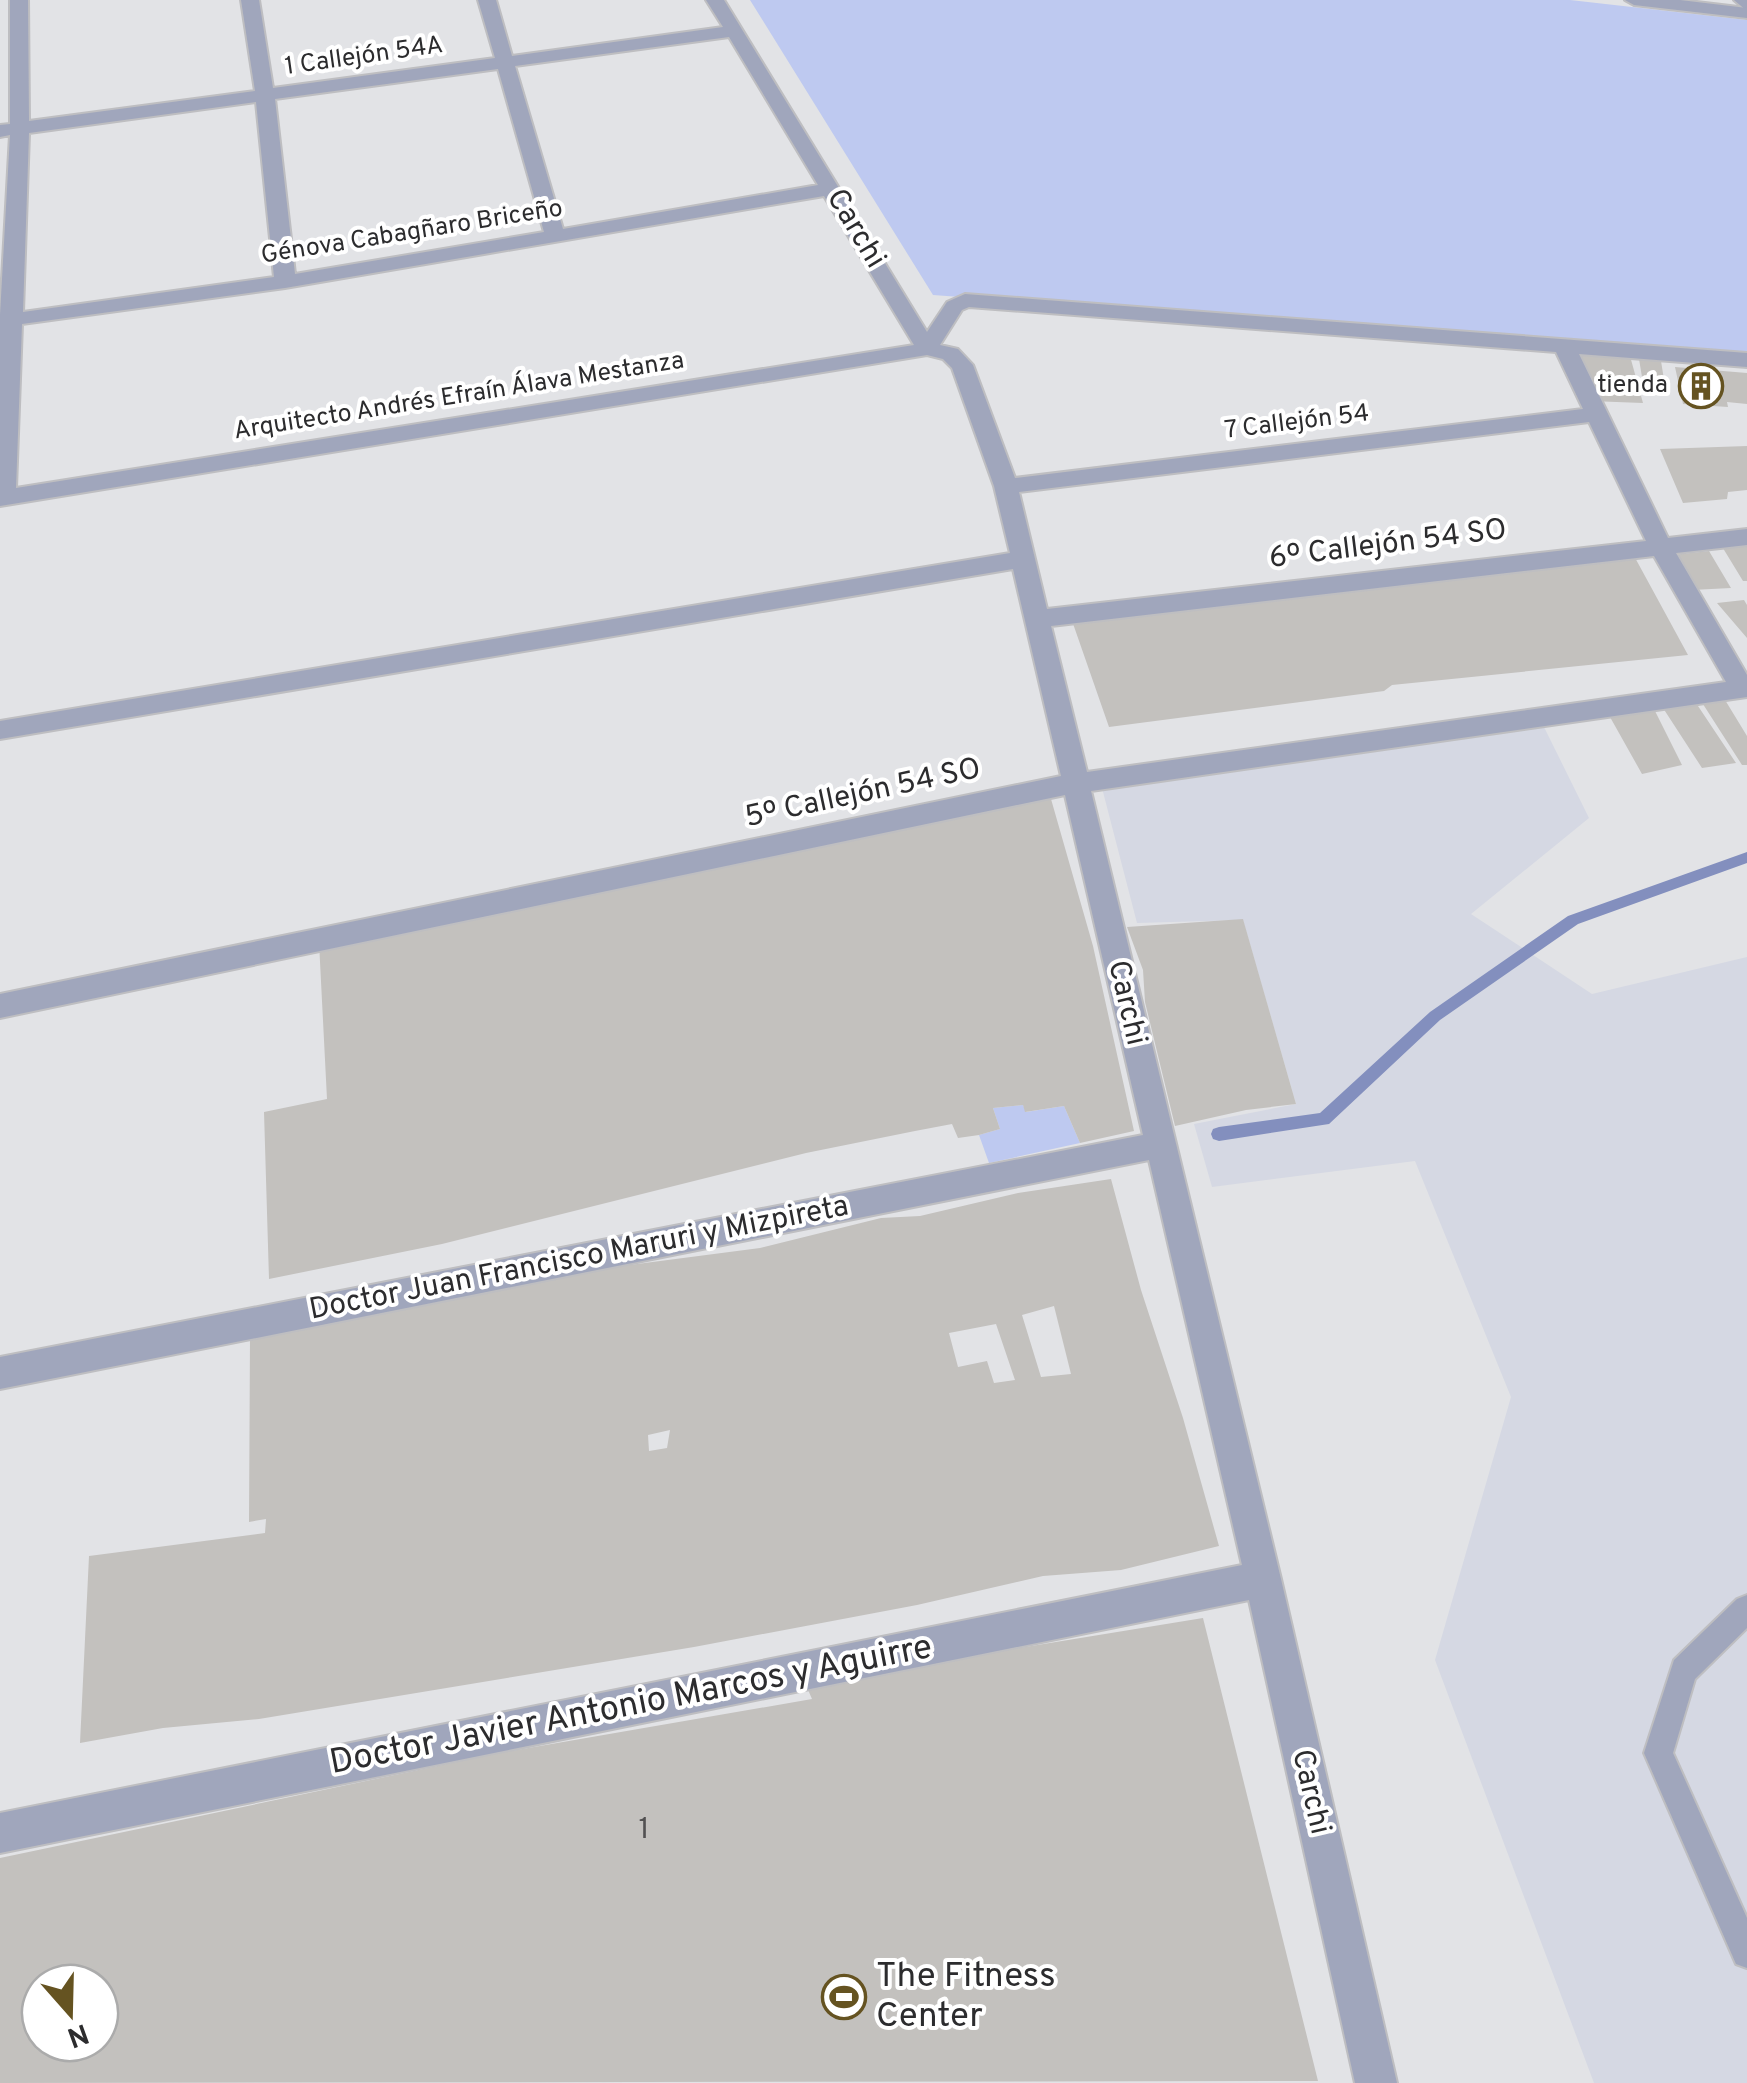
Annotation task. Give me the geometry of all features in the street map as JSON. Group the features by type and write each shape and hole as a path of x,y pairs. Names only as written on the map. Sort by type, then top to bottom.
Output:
{"street":[{"path":"2,498 10,130 20,0"},
{"path":"250,0 265,95 284,282"},
{"path":"487,0 556,238"},
{"name":"Carchi","path":"715,0 926,349 950,354 962,365 1006,486 1376,2083"},
{"path":"1634,0 1747,10"},
{"name":"1 Callejón 54A","path":"10,130 734,31"},
{"name":"Génova Cabagñaro Briceño","path":"6,320 284,282 831,188"},
{"path":"926,349 954,306 965,300 1747,360"},
{"path":"1565,347 1660,546 1745,688"},
{"name":"Arquitecto Andrés Efraín Álava Mestanza","path":"2,498 926,349"},
{"name":"7 Callejón 54","path":"1006,486 1594,414"},
{"name":"6º Callejón 54 SO","path":"1036,619 1747,537"},
{"path":"0,730 1023,560"},
{"name":"5º Callejón 54 SO","path":"0,1006 1075,783 1745,688"},
{"name":"Doctor Juan Francisco Maruri y Mizpireta","path":"0,1373 1159,1145"},
{"name":"Doctor Javier Antonio Marcos y Aguirre","path":"0,1833 1262,1579"}],"lane":[{"path":"1741,0 1747,10"},
{"path":"1747,1609 1684,1670 1658,1753 1747,1953"}],"shaded area":[{"path":"750,0 1570,0 1747,20 1747,356 933,295"},
{"path":"1544,727 1589,818 1471,914 1592,994 1747,957 1747,2083 1594,2083 1435,1660 1511,1397 1415,1161 1212,1187 1194,1124 1296,1104 1243,920 1137,923 1102,788"},
{"path":"1023,1105 1026,1112 1064,1106 1080,1143 989,1163 979,1135 1000,1129 993,1108"}],"building":[{"path":"1578,353 1630,356 1643,403 1590,401"},
{"path":"1639,359 1661,361 1666,392 1644,389"},
{"name":"tienda","path":"1675,367 1747,373 1747,404 1683,404"},
{"path":"1747,446 1747,490 1728,492 1727,499 1683,503 1660,449"},
{"path":"1747,537 1747,581 1743,581 1718,540"},
{"path":"1709,551 1731,588 1692,590 1672,555"},
{"path":"1633,554 1688,655 1392,685 1384,691 1109,727 1070,615"},
{"path":"1744,600 1747,605 1747,638 1717,603"},
{"path":"1722,695 1747,736 1747,765 1742,765 1701,701"},
{"path":"1696,703 1736,763 1702,768 1663,708"},
{"path":"1655,711 1682,765 1642,774 1610,717"},
{"path":"1049,792 1093,946 1134,1131 1080,1143 1064,1106 1025,1112 1023,1105 993,1108 1000,1129 979,1135 958,1138 952,1124 806,1153 442,1244 269,1279 264,1112 327,1099 319,942"},
{"path":"1243,919 1296,1104 1246,1110 1175,1126 1145,1002 1143,970 1127,927"},
{"path":"1111,1179 1219,1546 1121,1570 1043,1576 917,1605 694,1647 259,1719 163,1728 80,1743 89,1556 265,1533 266,1519 249,1522 250,1337 326,1325 568,1273 760,1248 881,1218 920,1216 1018,1193","holes":["1054,1306 1071,1374 1041,1377 1022,1315","996,1324 1015,1380 994,1383 987,1361 958,1367 949,1333","670,1430 667,1448 649,1451 648,1435"]},
{"path":"1203,1618 1318,2081 0,2083 0,1858 499,1753 812,1699 805,1683"}],"waterway":[{"path":"1219,1134 1324,1119 1435,1016 1573,920 1747,857"}],"place":[{"name":"tienda","path":"1701,386"},
{"name":"The Fitness Center","path":"844,1997"}]}
